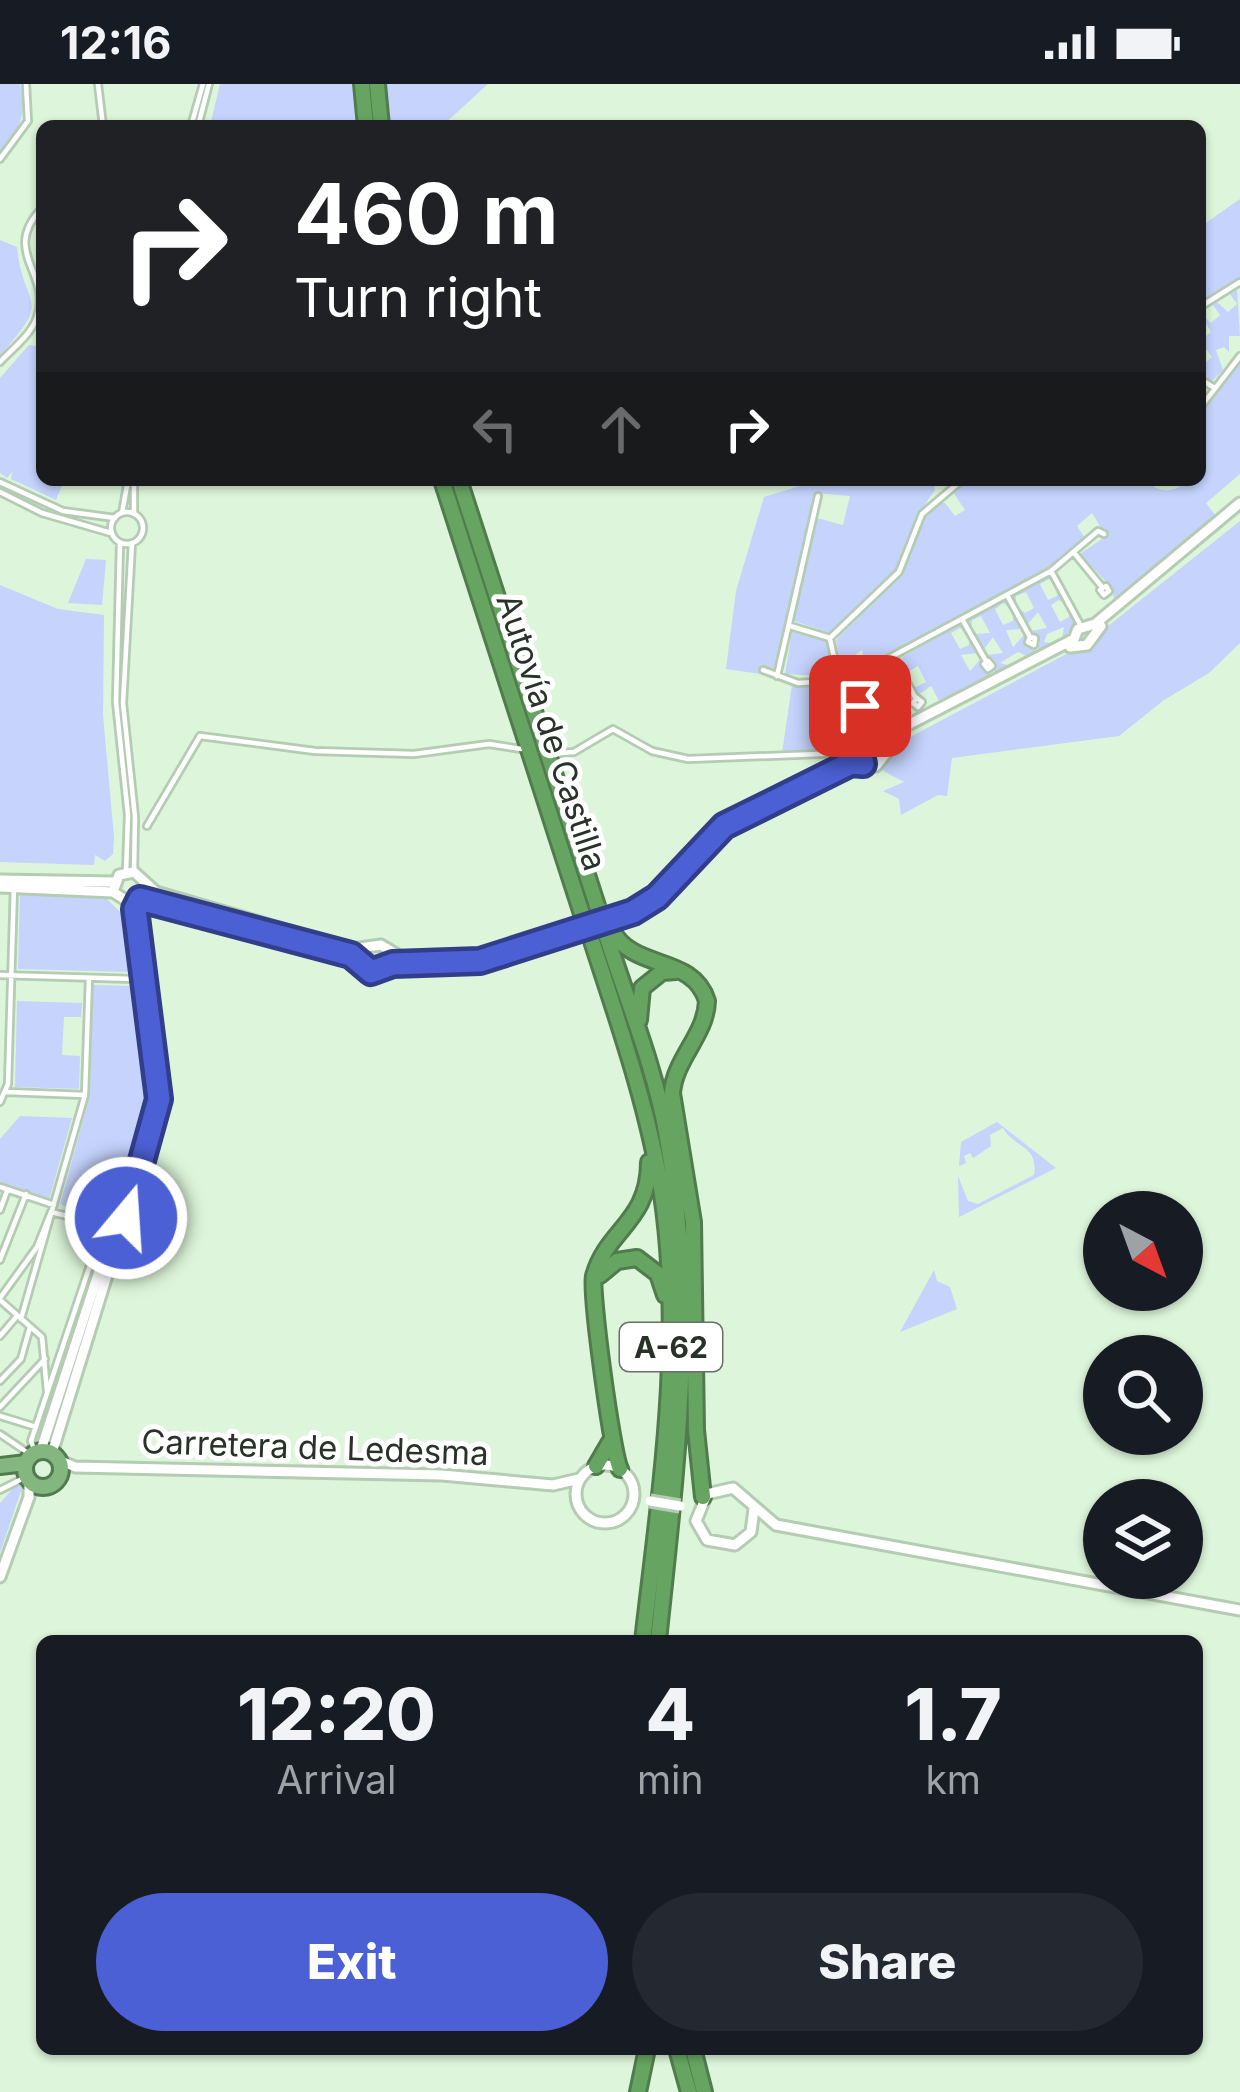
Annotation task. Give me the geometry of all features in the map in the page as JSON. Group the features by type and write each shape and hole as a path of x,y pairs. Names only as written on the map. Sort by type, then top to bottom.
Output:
{"highway":[{"path":"362,84 365,120"},
{"path":"377,84 380,120"},
{"name":"Autovía de Castilla","path":"444,486 596,914 665,1127 683,1248 683,1393 659,1635"},
{"name":"Autovía de Castilla","path":"461,486 596,914"},
{"path":"602,933 628,953 683,971 701,986 707,1001 704,1020 675,1073 672,1093 693,1222 701,1501"},
{"name":"Autovía de Castilla","path":"602,933 662,1194 670,1347 644,1635"},
{"path":"683,971 655,975 642,988 637,1004 668,1126 683,1248"},
{"path":"598,1321 594,1274 640,1210 649,1189 648,1150 629,1057"},
{"path":"620,1469 610,1442 595,1294 603,1270 616,1261 637,1258 663,1284 670,1347"},
{"path":"596,1466 610,1442"},
{"path":"699,1459 705,1475 721,1488"},
{"path":"638,2092 646,2055"},
{"path":"679,2055 688,2092"},
{"path":"695,2055 704,2092"}],"main road":[{"path":"0,884 114,887 135,902 343,953 371,972 388,960 480,961 633,912 657,897 724,826 1076,642 1087,645 1087,630 1240,507"},
{"path":"862,755 877,766 880,743"},
{"path":"114,887 130,872 145,885 364,949 381,945 388,960"},
{"path":"0,1577 142,1158 159,1085 135,902 145,885"},
{"path":"362,963 364,949"},
{"path":"576,1501 579,1479 596,1466 620,1469 650,1503"},
{"name":"Carretera de Ledesma","path":"34,1468 434,1475 553,1485 579,1479"},
{"path":"553,1485 576,1501 587,1518 600,1524 619,1520 631,1508 650,1503 680,1508 721,1488 745,1494 754,1509 776,1525 1240,1610"},
{"path":"631,1508 634,1489"},
{"path":"696,1521 701,1501"},
{"path":"680,1508 696,1521 702,1535 721,1546 735,1545 751,1532 776,1525"},
{"path":"751,1532 754,1509"}],"street":[{"path":"0,159 28,121 26,84"},
{"path":"98,84 102,120"},
{"path":"197,120 206,84"},
{"path":"36,218 22,242 36,285"},
{"path":"1206,303 1240,282"},
{"path":"0,362 36,318"},
{"path":"1206,398 1240,356"},
{"path":"1206,383 1213,387"},
{"path":"0,482 63,511 134,514"},
{"path":"111,533 129,486"},
{"path":"130,872 135,817 123,704 132,543 142,526 134,514 132,486"},
{"path":"830,638 899,572 922,514 955,486"},
{"path":"0,492 42,513 111,533 120,543 116,702 130,872"},
{"path":"778,676 818,496"},
{"path":"763,670 802,683 848,680 1051,571 1098,531 1103,534"},
{"path":"120,543 132,543"},
{"path":"1073,552 1102,587"},
{"path":"1051,571 1087,630"},
{"path":"1007,595 1030,637"},
{"path":"962,619 986,662"},
{"path":"789,626 830,638"},
{"path":"830,638 839,680"},
{"path":"893,656 916,699"},
{"path":"848,680 880,743"},
{"path":"560,753 574,752 613,729 652,751 688,759 862,755"},
{"path":"147,826 200,736 335,752 414,754 489,743 521,749"},
{"path":"0,1102 7,1092 14,884"},
{"path":"0,975 142,977"},
{"path":"0,1336 19,1317 85,1095 88,978"},
{"path":"7,1092 85,1095"},
{"path":"34,1468 31,1441 35,1427 125,1161 142,1158"},
{"path":"0,1210 4,1189 104,1226"},
{"path":"0,1260 26,1194"},
{"path":"47,1397 42,1337 0,1299 37,1247 54,1208"},
{"path":"0,1381 21,1358 30,1327"},
{"path":"0,1406 45,1359"},
{"path":"0,1416 35,1427"},
{"path":"0,1434 34,1468"},
{"path":"0,1490 34,1468"},
{"path":"0,1490 4,1475 34,1468"}],"shaded area":[{"path":"0,84 20,84 22,104 18,129 0,151"},
{"path":"220,84 352,84 356,120 211,120"},
{"path":"383,84 488,84 449,120 388,120"},
{"path":"1240,199 1240,277 1206,299 1206,223"},
{"path":"0,240 17,247 31,311 0,355"},
{"path":"1237,290 1240,336 1229,336 1229,352 1224,347 1216,350 1223,370 1211,382 1206,378 1206,362 1212,357 1206,349 1206,336 1211,332 1206,318 1211,323 1220,315 1213,305 1217,302 1228,312 1237,304 1230,294"},
{"path":"29,345 36,346 36,486 62,486 56,500 11,479 12,472 7,478 0,473 0,378"},
{"path":"1240,362 1240,474 1206,503 1216,516 1115,601 1110,586 1080,554 1106,536 1092,513 1077,526 1085,538 1050,567 866,666 862,650 856,654 863,667 850,656 843,667 853,673 842,676 836,640 900,575 924,517 937,503 945,503 955,516 965,510 953,492 961,486 1154,486 1168,490 1206,486 1206,408"},
{"path":"800,486 934,486 935,490 914,521 896,569 830,633 794,621 817,518 843,525 850,496 815,493 776,668 764,667 761,674 726,669 736,591 764,497"},
{"path":"1240,521 1240,643 1209,673 1164,700 1119,736 952,758 947,796 938,795 901,815 899,799 883,791 904,782 880,769 897,744 1074,650 1091,649 1098,634"},
{"path":"86,559 106,560 102,605 68,603"},
{"path":"1049,576 1054,583 1049,579 1040,584 1048,600 1057,596 1057,589 1065,604 1059,600 1051,605 1060,622 1069,617 1069,610 1076,624 1062,640 1064,627 1047,634 1044,642 1055,644 1040,652 1031,631 1047,628 1038,612 1027,625 1019,609 1025,613 1034,608 1026,592 1016,596 1016,603 1012,596"},
{"path":"0,585 58,609 104,615 103,715 114,837 113,854 105,861 95,855 94,865 0,862"},
{"path":"1006,600 1010,607 1003,603 995,609 1003,625 1013,621 1013,613 1021,629 1006,630 1013,647 1024,635 1037,653 1019,663 1025,655 1018,652 1000,663 1012,666 996,675 987,655 1003,653 993,637 984,649 975,634 990,633 981,616 972,620 972,627 969,620"},
{"path":"961,624 966,631 960,628 951,633 960,649 969,645 969,638 977,653 961,655 970,671 981,659 992,677 941,705 931,686 918,695 914,688 926,682 918,666 906,673 899,659"},
{"path":"792,632 826,641 834,677 785,674"},
{"path":"891,662 903,682 896,678 888,683 895,698 904,693 905,686 912,705 905,700 896,705 909,722 887,734 874,728 893,727 887,711 872,724 865,707 871,712 886,699 875,700 872,692 861,698 854,682"},
{"path":"846,684 865,737 841,751 782,753 792,685"},
{"path":"20,895 106,898 121,913 129,972 18,969"},
{"path":"144,908 164,1050 166,1079 165,1107 161,1135 60,1441 162,1125 165,1069"},
{"path":"93,985 132,986 145,1078 143,1114 103,1223 60,1204 90,1095"},
{"path":"17,1001 82,1003 81,1017 64,1017 62,1055 80,1056 79,1089 15,1087"},
{"path":"20,1116 72,1118 49,1200 0,1185 0,1139"},
{"path":"997,1122 1056,1168 959,1217 958,1176 968,1201 978,1204 1034,1175 1033,1158 1003,1128 990,1135 991,1146 973,1158 970,1153 964,1156 966,1163 959,1166 961,1142"},
{"path":"129,1163 39,1440 35,1443"},
{"path":"934,1270 937,1281 950,1287 957,1309 900,1332"},
{"path":"18,1483 22,1488 0,1553 0,1503"}],"route":[{"path":"126,1218 153,1135 159,1099 135,909 140,899 154,898 351,955 371,972 393,964 480,961 522,950 640,909 724,826 851,763 863,764 860,750 874,740 860,706"}]}
